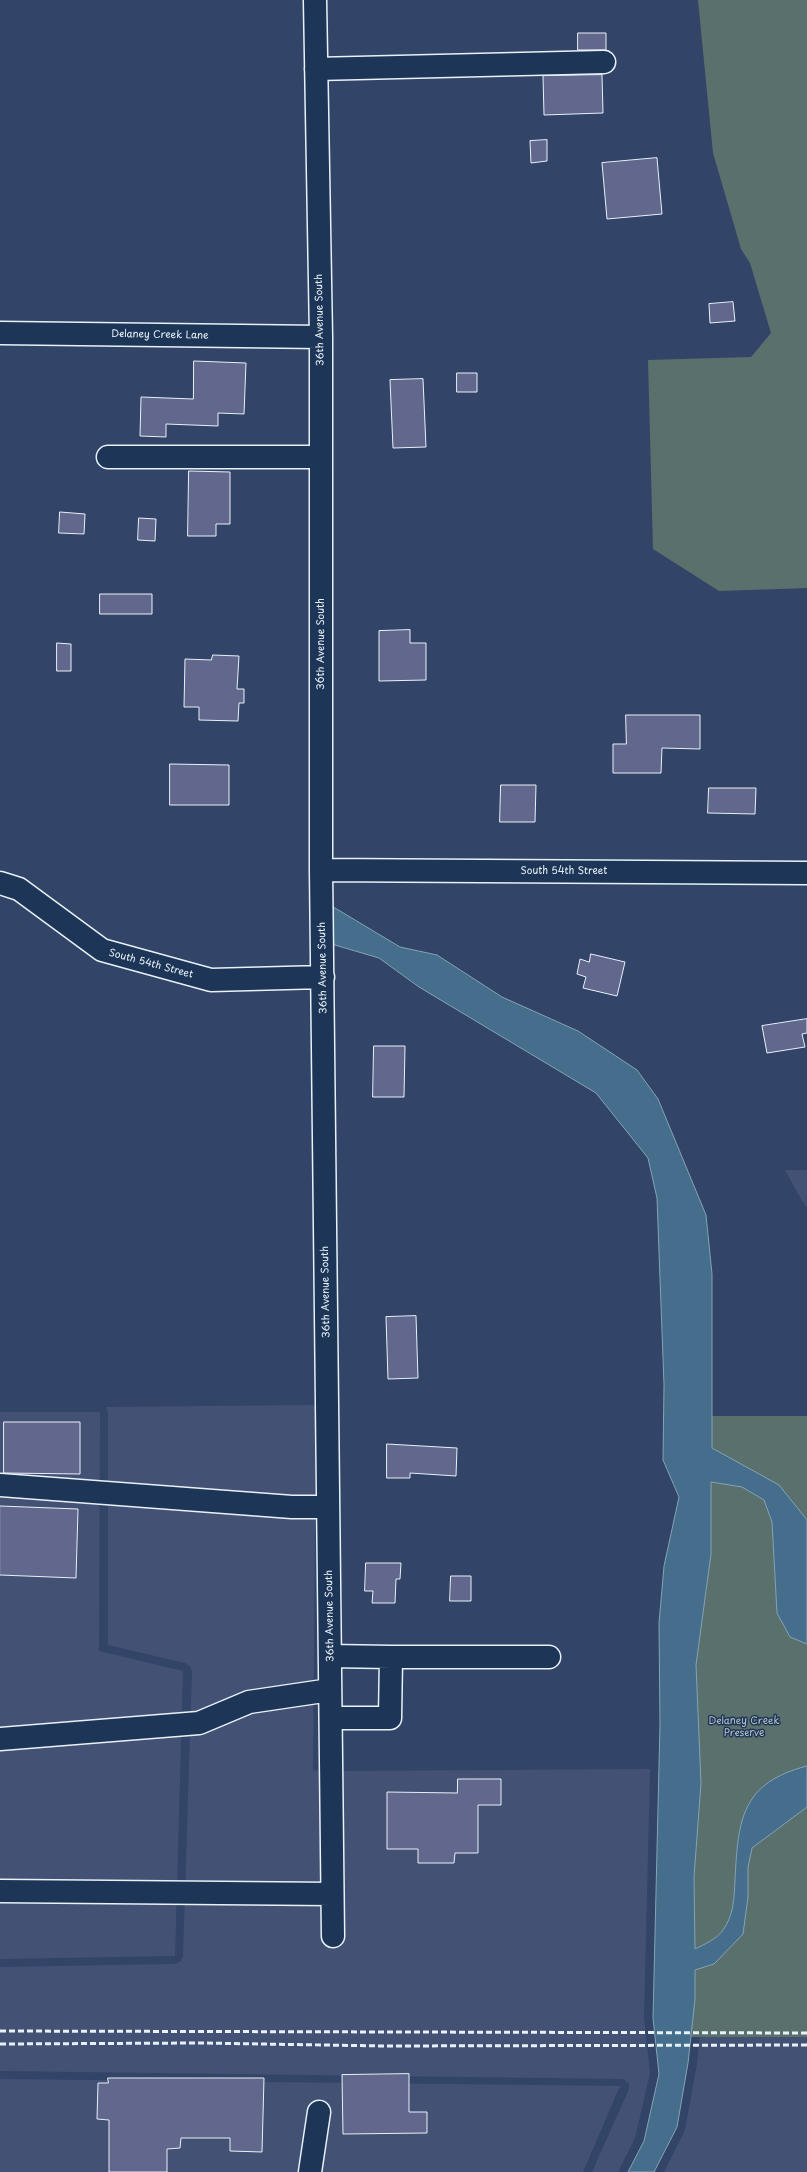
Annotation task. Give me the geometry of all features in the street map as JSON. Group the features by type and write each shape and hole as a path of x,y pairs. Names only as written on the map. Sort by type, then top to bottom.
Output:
{"street":[{"name":"36th Avenue South","path":"315,0 321,337 321,870 333,1936"},
{"path":"316,69 604,62"},
{"name":"Delaney Creek Lane","path":"0,333 321,337"},
{"path":"108,458 321,458"},
{"name":"South 54th Street","path":"321,870 807,873"},
{"name":"South 54th Street","path":"0,883 19,889 102,950 211,980 323,977"},
{"path":"0,1485 292,1507 328,1507"},
{"path":"330,1656 549,1657"},
{"path":"330,1718 390,1718 391,1657"},
{"path":"0,1739 199,1723 249,1702 330,1690"},
{"path":"0,1891 332,1894"},
{"path":"310,2172 319,2112"}],"shaded area":[{"path":"330,905 400,947 437,955 502,997 578,1031 637,1070 658,1099 706,1215 712,1274 712,1448 779,1485 807,1520 807,1644 790,1637 777,1613 772,1522 764,1500 742,1487 711,1482 711,1554 696,1665 701,1783 694,1877 695,1949 718,1936 727,1924 734,1900 738,1839 747,1807 756,1794 768,1783 785,1773 807,1766 807,1807 752,1848 748,1867 748,1897 743,1934 714,1964 695,1970 695,1999 688,2063 677,2127 654,2172 628,2172 644,2141 659,2074 653,2018 660,1724 659,1623 664,1566 679,1497 663,1460 664,1385 657,1198 648,1158 596,1093 419,987 379,958 328,943"},
{"path":"785,1170 807,1170 807,1208 800,1197"},
{"path":"316,1405 313,1770 321,1771 322,1945 343,1945 342,1771 650,1769 644,2018 650,2073 635,2138 618,2172 592,2172 629,2089 629,2084 623,2079 0,2071 0,1967 175,1964 180,1962 183,1956 192,1671 190,1666 185,1663 108,1645 108,1412 106,1407"},
{"path":"0,1412 100,1412 99,1651 183,1671 175,1956 0,1959"},
{"path":"807,2033 807,2172 664,2172 685,2130 697,2064 700,2034"},
{"path":"0,2079 620,2086 583,2172 0,2172"}],"green space":[{"path":"698,0 807,0 807,588 719,591 653,549 648,360 751,357 771,333 750,263 741,249 713,153"},
{"name":"Delaney Creek Preserve","path":"682,1416 807,1416 807,2037 680,2037"}],"building":[{"path":"578,33 606,33 606,50 578,50"},
{"path":"602,75 603,113 544,115 543,76"},
{"path":"547,140 547,161 531,163 530,141"},
{"path":"657,158 662,214 607,219 602,163"},
{"path":"733,302 735,321 710,323 709,304"},
{"path":"194,361 246,363 244,414 218,413 218,426 166,424 166,437 140,436 141,397 193,399"},
{"path":"457,373 477,373 477,392 457,392"},
{"path":"423,379 426,447 393,448 390,380"},
{"path":"189,471 230,472 230,524 216,524 216,536 188,536"},
{"path":"60,512 85,514 84,534 59,533"},
{"path":"139,518 156,519 155,541 138,540"},
{"path":"100,594 152,594 152,614 100,614"},
{"path":"410,630 410,643 426,643 426,680 379,681 379,631"},
{"path":"57,643 71,644 71,671 57,671"},
{"path":"213,655 239,656 237,689 244,689 244,703 239,703 238,721 199,720 199,707 184,707 185,659 211,660"},
{"path":"626,715 700,715 700,749 662,748 661,773 613,773 613,744 626,744"},
{"path":"170,764 229,765 229,805 170,805"},
{"path":"501,785 536,785 535,822 500,822"},
{"path":"709,788 756,788 755,814 708,813"},
{"path":"591,954 625,962 617,996 583,988 586,977 577,974 580,959 589,962"},
{"path":"807,1019 807,1033 802,1034 805,1047 767,1053 762,1026"},
{"path":"374,1046 405,1046 404,1097 373,1097"},
{"path":"416,1316 418,1378 388,1379 386,1317"},
{"path":"4,1422 80,1422 80,1474 4,1473"},
{"path":"387,1444 457,1448 456,1476 410,1473 410,1478 387,1478"},
{"path":"0,1506 78,1509 76,1578 0,1575"},
{"path":"366,1563 401,1563 400,1579 396,1579 395,1603 372,1603 373,1591 365,1591"},
{"path":"451,1576 471,1576 471,1601 450,1601"},
{"path":"458,1779 501,1779 501,1805 478,1805 478,1853 455,1853 454,1863 418,1863 418,1849 387,1849 387,1792 457,1793"},
{"path":"409,2074 409,2112 427,2112 427,2133 343,2134 342,2075"},
{"path":"108,2078 264,2078 262,2152 230,2151 230,2138 181,2138 180,2148 167,2149 167,2172 109,2172 109,2120 97,2119 98,2083 108,2083"}],"railway":[{"path":"0,2031 807,2033"},
{"path":"0,2044 200,2043 384,2046 807,2045"}]}
